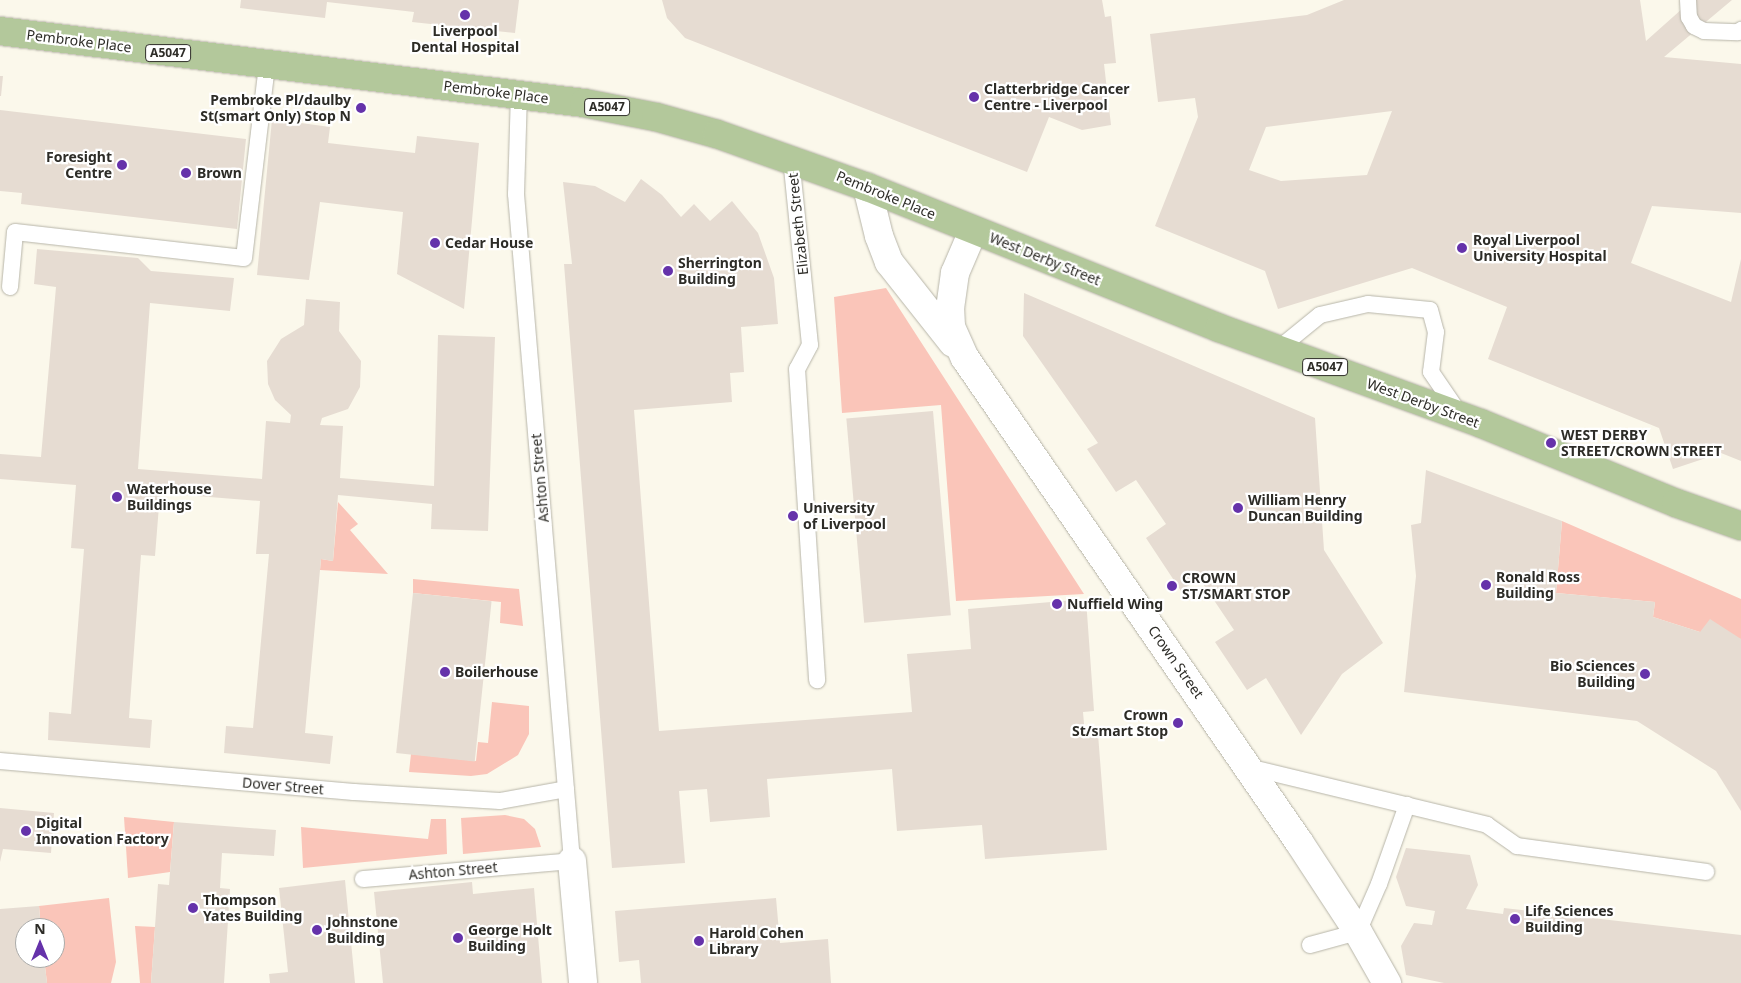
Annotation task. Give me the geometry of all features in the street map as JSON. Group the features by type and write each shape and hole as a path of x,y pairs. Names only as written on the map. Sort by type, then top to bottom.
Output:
{"main road":[{"name":"Pembroke Place","path":"0,31 267,66 519,94 641,113 717,134 791,158 868,187 973,231"},
{"name":"West Derby Street","path":"973,231 1277,350 1460,416 1676,503 1741,526"},
{"name":"West Derby Street","path":"1676,503 1741,539"}],"street":[{"path":"868,187 879,236 889,262 965,358"},
{"name":"Crown Street","path":"973,231 955,273 950,307 951,327 965,358 1248,767 1358,932 1387,983"},
{"name":"Ashton Street","path":"572,861 583,983"}],"lane":[{"path":"1688,0 1688,17 1694,26 1704,31 1738,32 1741,30"},
{"path":"10,287 15,232 244,258 267,66"},
{"name":"Ashton Street","path":"363,879 572,861 516,194 519,94"},
{"name":"Elizabeth Street","path":"791,158 806,290 810,346 798,369 817,680"},
{"path":"1277,350 1320,315 1368,304 1430,310 1436,332 1430,372 1460,416"},
{"name":"Dover Street","path":"0,761 354,792 500,801 566,789"},
{"path":"1248,767 1487,825 1517,846 1706,872"},
{"path":"1310,945 1358,932 1379,884 1407,805"}],"shaded area":[{"path":"886,288 1084,594 956,601 941,405 842,413 834,297"},
{"path":"338,502 358,524 350,530 388,574 320,570 321,559 333,561"},
{"path":"1562,521 1741,599 1741,639 1700,632 1653,617 1655,602 1556,593"},
{"path":"413,579 519,589 523,626 500,623 501,602 413,593"},
{"path":"492,702 529,706 529,734 518,755 487,774 471,776 409,772 411,754 476,761 478,742 488,743"},
{"path":"505,815 524,819 535,829 541,847 463,854 461,818"},
{"path":"124,817 174,822 170,872 128,878"},
{"path":"431,819 446,819 447,854 303,868 301,827 428,839"},
{"path":"109,898 116,962 111,983 47,983 45,968 65,968 65,918 40,918 39,906"},
{"path":"135,926 155,927 151,983 140,983"}],"building":[{"name":"Liverpool Dental Hospital","path":"241,0 519,0 515,33 412,22 414,12 327,2 325,18 240,8"},
{"name":"Clatterbridge Cancer Centre - Liverpool","path":"662,0 1102,0 1105,17 1111,16 1116,63 1104,64 1111,125 1082,130 1049,117 1027,172 685,38 667,18"},
{"name":"Royal Liverpool University Hospital","path":"1344,0 1640,0 1646,41 1692,0 1732,0 1664,57 1741,64 1741,213 1652,206 1631,263 1731,302 1741,259 1741,461 1721,453 1673,469 1659,428 1488,359 1507,307 1412,268 1278,309 1265,271 1155,226 1198,117 1195,98 1158,102 1150,34 1307,15","holes":["1392,111 1367,175 1281,181 1249,170 1266,127"]},
{"path":"0,76 3,76 1,96 0,96"},
{"name":"Foresight Centre","path":"0,110 246,139 237,229 21,204 22,193 0,191"},
{"name":"Cedar House","path":"272,119 330,127 328,143 415,153 417,136 479,143 464,309 397,274 403,212 320,202 309,280 257,275"},
{"name":"Nuffield Wing","path":"641,179 662,195 681,217 694,204 710,221 732,201 758,233 774,278 778,324 741,327 744,372 730,373 732,402 634,410 659,731 912,712 907,654 971,649 968,609 1086,599 1094,711 1083,712 1085,735 1098,734 1107,850 985,859 982,825 897,831 892,769 767,779 770,817 710,822 707,789 679,791 685,863 612,868 564,264 572,264 563,182 595,186 625,202"},
{"path":"37,249 138,258 151,271 234,278 230,311 150,303 138,469 262,479 266,421 290,423 291,415 275,400 268,384 267,361 281,339 304,325 306,299 340,302 339,331 361,361 360,387 348,409 322,418 320,425 343,426 340,478 434,486 438,335 495,337 488,531 431,529 432,504 338,495 333,561 321,559 305,733 333,736 330,764 224,753 226,726 253,728 269,554 256,554 260,501 160,493 155,556 141,555 129,718 152,720 150,748 48,740 49,712 71,714 84,549 71,548 76,485 0,479 0,454 41,457 56,287 34,284"},
{"name":"William Henry Duncan Building","path":"1024,293 1315,418 1324,550 1383,643 1342,674 1301,735 1266,678 1247,690 1215,642 1234,630 1199,578 1181,591 1146,538 1166,524 1136,480 1116,492 1087,449 1098,443 1023,336"},
{"path":"933,411 951,615 864,623 846,419"},
{"path":"1426,470 1562,521 1556,593 1655,602 1653,617 1700,632 1710,619 1741,639 1741,811 1716,771 1637,721 1404,692 1416,576 1411,525 1421,523"},
{"name":"Boilerhouse","path":"413,593 492,601 475,761 396,753"},
{"name":"Digital Innovation Factory","path":"0,808 54,813 51,853 3,849 0,862"},
{"name":"Thompson Yates Building","path":"174,822 276,830 274,856 222,853 220,888 230,889 224,983 151,983 158,884 169,885"},
{"name":"Life Sciences Building","path":"1406,848 1470,855 1478,885 1466,909 1503,914 1504,908 1741,935 1741,983 1444,983 1406,975 1401,946 1414,923 1432,925 1435,911 1406,906 1396,877"},
{"name":"Johnstone Building","path":"345,880 355,983 270,983 269,974 288,972 279,888"},
{"name":"George Holt Building","path":"472,882 473,894 534,888 542,983 383,983 374,892"},
{"name":"Harold Cohen Library","path":"776,898 780,943 828,939 831,983 641,983 639,960 619,962 615,911"},
{"path":"39,906 40,918 15,918 15,968 45,968 47,983 0,983 0,909"}],"place":[{"name":"Liverpool Dental Hospital","path":"465,15"},
{"name":"Clatterbridge Cancer Centre - Liverpool","path":"974,97"},
{"name":"Pembroke Pl/daulby St(smart Only) Stop N","path":"361,108"},
{"name":"Foresight Centre","path":"122,165"},
{"name":"Brown","path":"186,173"},
{"name":"Cedar House","path":"435,243"},
{"name":"Royal Liverpool University Hospital","path":"1462,248"},
{"name":"Sherrington Building","path":"668,271"},
{"name":"WEST DERBY STREET/CROWN STREET","path":"1551,443"},
{"name":"Waterhouse Buildings","path":"117,497"},
{"name":"William Henry Duncan Building","path":"1238,508"},
{"name":"University of Liverpool","path":"793,516"},
{"name":"Ronald Ross Building","path":"1486,585"},
{"name":"CROWN ST/SMART STOP","path":"1172,586"},
{"name":"Nuffield Wing","path":"1057,604"},
{"name":"Boilerhouse","path":"445,672"},
{"name":"Bio Sciences Building","path":"1645,674"},
{"name":"Crown St/smart Stop","path":"1178,723"},
{"name":"Digital Innovation Factory","path":"26,831"},
{"name":"Thompson Yates Building","path":"193,908"},
{"name":"Life Sciences Building","path":"1515,919"},
{"name":"Johnstone Building","path":"317,930"},
{"name":"George Holt Building","path":"458,938"},
{"name":"Harold Cohen Library","path":"699,941"}]}
